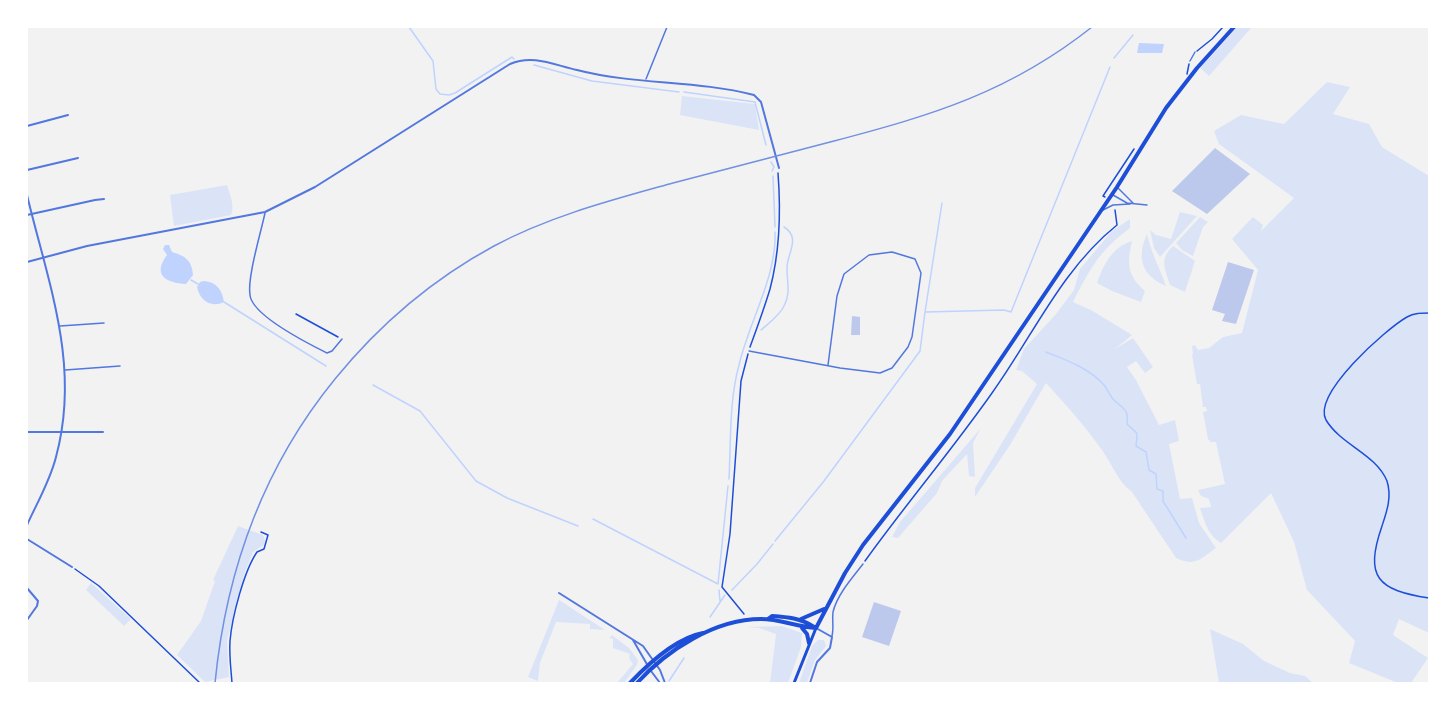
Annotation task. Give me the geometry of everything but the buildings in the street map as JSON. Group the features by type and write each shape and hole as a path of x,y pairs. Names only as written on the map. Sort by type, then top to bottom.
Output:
{"main road":[{"path":"794,683 825,609 863,545 950,434 1117,188 1166,108 1197,68 1234,27"},
{"path":"800,620 825,609"},
{"path":"767,619 772,616 800,620 816,628"},
{"path":"630,683 687,639 699,633 746,620 767,619 816,628"},
{"path":"801,627 807,634 809,644"},
{"path":"637,683 649,668"}],"street":[{"path":"27,262 87,246 265,212 315,187 521,60 538,60 602,76 745,92 758,97 779,168"},
{"path":"27,126 68,115"},
{"path":"27,170 78,158"},
{"path":"27,195 60,326 66,390 62,431 56,460 27,525"},
{"path":"27,215 104,200"},
{"path":"27,432 103,432"},
{"path":"27,539 72,567"},
{"path":"27,588 38,601 27,621"},
{"path":"559,593 639,642 647,649 665,683"},
{"path":"810,683 817,662 830,648 832,637 816,628"},
{"path":"633,640 660,683"}],"lane":[{"path":"645,81 667,27"},
{"path":"1190,61 1195,52"},
{"path":"1117,188 1134,203"},
{"path":"1112,195 1122,201 1147,206"},
{"path":"1101,212 1113,206 1134,203"},
{"path":"265,212 252,272 249,295 252,302 277,324 327,353 332,351 342,339"},
{"path":"749,351 828,365 880,374 892,368 901,359 912,337 921,273 915,259 892,252 869,255 844,274 837,296 828,365"},
{"path":"60,326 104,323"},
{"path":"65,370 120,366"},
{"path":"832,637 833,611 863,564"}],"path":[{"path":"1201,47 1223,27"},
{"path":"1186,75 1190,61"},
{"path":"744,614 722,587 730,534 741,381 770,288 777,253 780,220 778,172"},
{"path":"863,564 994,392 1077,263 1099,239 1117,225"},
{"path":"1429,313 1408,316 1387,330 1339,379 1324,408 1325,418 1336,431 1373,462 1386,481 1389,504 1377,541 1374,560 1378,575 1383,584 1391,590 1429,598"},
{"path":"296,314 342,339"},
{"path":"232,683 230,656 232,626 251,561 257,552 264,549 267,542 268,535 261,532"},
{"path":"72,567 99,586 200,683"}],"shaded area":[{"path":"1237,27 1252,27 1209,76 1200,68"},
{"path":"1327,82 1350,87 1333,114 1369,124 1382,147 1429,176 1429,633 1399,619 1393,635 1428,658 1411,683 1398,683 1349,663 1355,641 1307,590 1294,542 1271,493 1221,543 1210,533 1200,508 1211,507 1209,499 1201,496 1198,490 1225,484 1216,442 1208,439 1203,412 1207,411 1206,407 1203,407 1200,384 1197,384 1192,346 1195,345 1198,350 1209,348 1223,337 1242,333 1258,270 1232,239 1253,217 1263,225 1261,231 1294,198 1219,144 1214,131 1241,115 1284,124"},
{"path":"682,96 755,104 759,130 680,115"},
{"path":"227,185 231,196 231,215 174,226 170,195"},
{"path":"1180,212 1197,216 1160,257 1154,248 1150,230 1156,235 1171,239"},
{"path":"1200,217 1208,222 1203,227 1193,256 1182,250 1176,243"},
{"path":"1130,219 1130,228 1119,236 1096,261 1073,302 1091,310 1132,335 1115,349 1133,338 1153,367 1145,373 1136,361 1127,367 1159,425 1175,420 1179,441 1169,444 1180,499 1192,498 1199,523 1216,548 1193,562 1176,558 1132,492 1119,478 1096,441 1046,383 1010,445 975,497 975,488 1037,384 1022,371 1016,370 1024,349 1074,290 1080,269 1112,231"},
{"path":"1147,234 1166,286 1151,277 1143,265 1142,251"},
{"path":"1132,241 1129,263 1135,280 1145,291 1141,302 1097,283 1114,252"},
{"path":"1173,246 1195,261 1185,292 1170,285 1165,269 1166,255"},
{"path":"981,428 973,443 975,477 969,476 967,454 942,481 937,493 898,538 892,537 900,522"},
{"path":"238,526 263,535 264,545 253,552 244,575 227,641 229,677 205,682 177,655 201,621 215,581 213,580"},
{"path":"91,583 131,619 124,626 86,590"},
{"path":"559,600 605,630 590,629 590,624 556,622 540,663 538,681 528,677"},
{"path":"782,626 802,633 801,647 788,683 770,683 776,634 759,628 746,627"},
{"path":"1210,629 1243,644 1264,661 1290,673 1305,676 1313,683 1219,683"},
{"path":"612,635 629,648 638,660 624,683 617,683 633,664 629,658 630,654 613,648 613,639 609,638"},
{"path":"818,640 824,640 826,646 815,660 807,683 799,683 812,646"}],"water":[{"path":"1139,43 1164,44 1162,53 1137,53"},
{"path":"165,245 169,245 172,252 189,262 193,275 186,284 172,282 163,277 161,268 167,255 163,249"},
{"path":"204,281 218,287 224,302 211,304 203,299 197,287 200,282"}],"waterway":[{"path":"409,27 433,61 436,89 440,94 455,93 512,57 514,59"},
{"path":"1114,58 1133,35"},
{"path":"534,65 592,81 679,92"},
{"path":"775,541 824,481 920,351 925,312 1004,310 1011,312 1110,67"},
{"path":"684,92 755,102 766,145"},
{"path":"771,162 774,167 772,171"},
{"path":"773,176 775,227"},
{"path":"925,312 942,203"},
{"path":"761,330 780,313 787,297 787,264 793,241 789,231 784,227"},
{"path":"729,479 732,407 736,379 772,265 775,232"},
{"path":"191,280 198,284"},
{"path":"224,302 326,366"},
{"path":"1046,352 1077,365 1098,379 1113,399 1125,410 1127,424 1137,434 1136,446 1146,452 1149,470 1156,474 1157,489 1163,491 1163,501 1186,538"},
{"path":"373,385 420,411 476,481 507,498 578,526"},
{"path":"593,519 718,584 728,486"},
{"path":"732,590 773,544"},
{"path":"719,590 720,601"},
{"path":"710,617 725,595"},
{"path":"669,681 684,658"}],"railway":[{"path":"215,683 228,600 239,561 252,522 288,447 310,412 352,359 428,288 494,246 559,217 650,189 905,121 969,99 1031,69 1092,27"}]}
